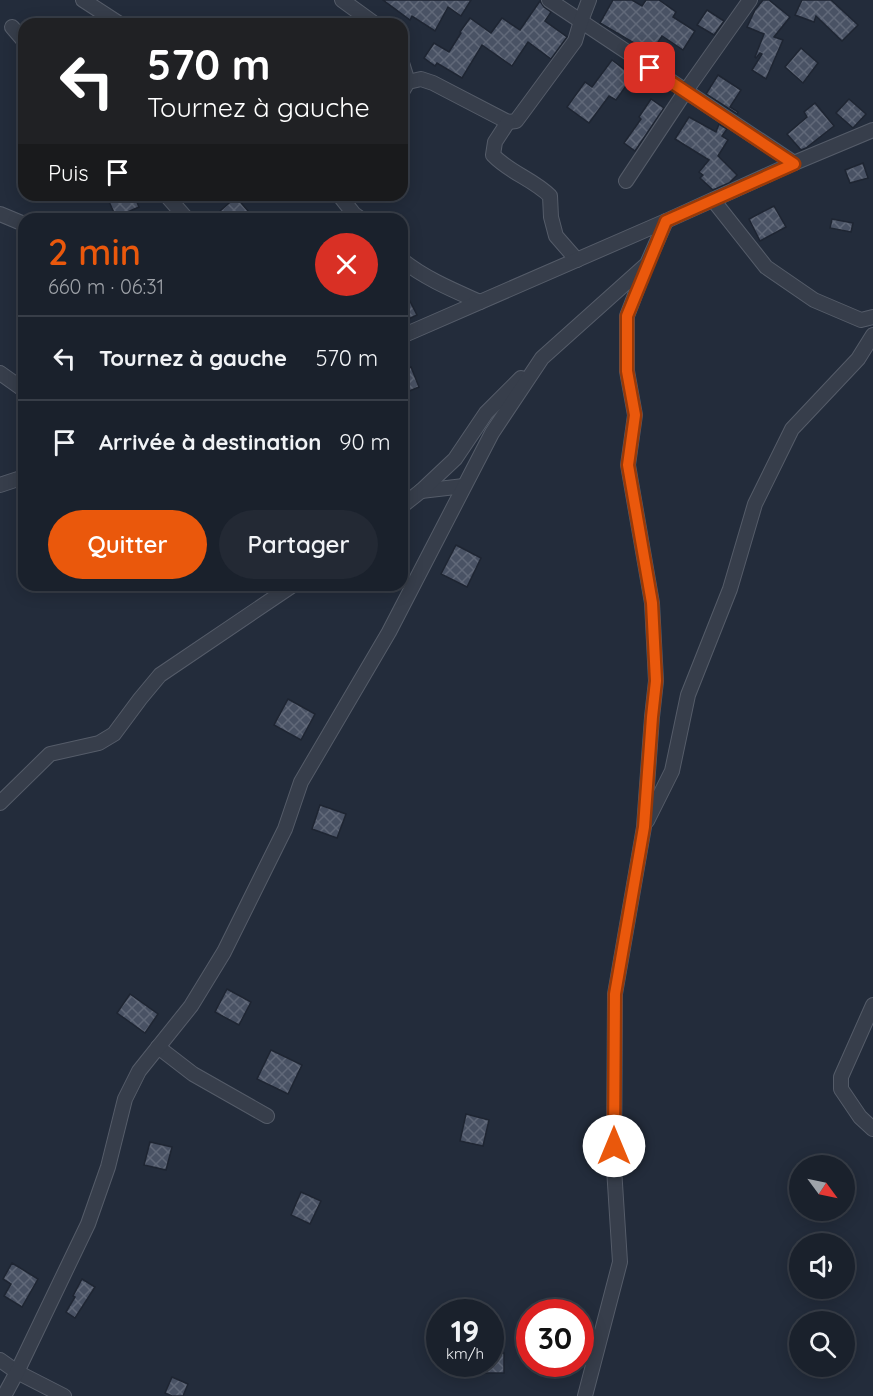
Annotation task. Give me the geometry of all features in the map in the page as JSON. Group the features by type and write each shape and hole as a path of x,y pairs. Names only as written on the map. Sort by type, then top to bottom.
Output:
{"street":[{"path":"83,0 111,18"},
{"path":"342,0 367,18"},
{"path":"549,0 794,164"},
{"path":"408,86 421,79 434,83 508,122 516,121 575,41 589,0"},
{"path":"626,181 750,0"},
{"path":"12,27 18,34"},
{"path":"508,122 495,142 493,155 502,165 542,187 550,196 551,217 556,236 577,260"},
{"path":"408,333 873,130"},
{"path":"713,200 766,267 814,300 861,320 873,317"},
{"path":"171,201 182,213"},
{"path":"344,201 353,213"},
{"path":"0,214 18,222"},
{"path":"585,1396 620,1262 614,1168 615,994 644,827 656,681 652,603 628,465 635,415 627,371 627,316 666,221"},
{"path":"408,501 455,459 486,413 542,358 647,264"},
{"path":"408,265 437,283 480,302"},
{"path":"644,827 672,771 688,694 730,589 755,504 792,429 858,358 873,335"},
{"path":"4,1396 88,1224 108,1167 124,1099 140,1071 191,1006 224,952 285,829 301,782 389,632 492,433 542,358"},
{"path":"0,373 18,386"},
{"path":"0,485 18,479"},
{"path":"421,491 464,486"},
{"path":"0,803 50,754 99,743 114,734 160,675 285,591"},
{"path":"873,1005 841,1077 841,1089 860,1117 873,1129"},
{"path":"158,1047 193,1074 267,1116"},
{"path":"0,1360 17,1372 64,1396"}],"building":[{"path":"383,0 471,0 461,16 448,7 435,31 412,16 410,20"},
{"path":"613,0 632,0 642,6 646,0 659,0 676,12 673,17 695,31 683,50 662,36 651,53 600,23"},
{"path":"763,0 769,0 790,17 774,37 783,40 766,79 752,70 762,54 755,57 764,34 747,27"},
{"path":"802,0 831,0 858,25 842,41 816,16 814,22 795,15"},
{"path":"540,1 551,12 545,21 567,37 551,59 528,42 512,66 482,45 462,78 437,63 435,66 424,58 434,43 449,52 470,18 491,33 502,18 520,30"},
{"path":"707,10 724,21 714,35 697,25"},
{"path":"801,48 818,63 803,83 785,67"},
{"path":"612,60 633,76 616,100 609,96 589,123 567,107 585,82 592,87"},
{"path":"718,75 741,90 730,107 738,112 737,114 706,94"},
{"path":"651,99 664,108 635,151 624,143 641,119 639,117"},
{"path":"849,99 866,114 853,128 836,113"},
{"path":"815,103 834,126 801,150 787,134 807,117 804,112"},
{"path":"689,117 716,132 719,124 727,129 722,136 728,140 718,156 737,175 729,183 713,190 700,178 703,175 699,172 709,160 675,139"},
{"path":"863,163 868,178 850,183 845,170"},
{"path":"109,201 136,201 139,207 125,213 114,213"},
{"path":"231,201 239,201 250,213 218,213"},
{"path":"774,206 786,227 760,241 749,219"},
{"path":"832,219 853,223 851,232 830,228"},
{"path":"408,298 417,315 408,319"},
{"path":"411,367 419,387 408,392 408,368"},
{"path":"456,545 481,558 467,587 441,574"},
{"path":"288,699 315,714 301,740 274,725"},
{"path":"320,805 346,814 337,838 312,829"},
{"path":"227,989 251,1002 239,1025 215,1012"},
{"path":"130,994 158,1014 145,1033 117,1013"},
{"path":"271,1050 302,1065 288,1094 257,1079"},
{"path":"466,1114 489,1120 483,1146 460,1141"},
{"path":"150,1142 172,1147 166,1170 144,1165"},
{"path":"301,1192 321,1201 310,1224 291,1215"},
{"path":"12,1263 38,1279 22,1307 4,1296 11,1284 3,1279"},
{"path":"82,1279 95,1287 75,1318 66,1312"},
{"path":"172,1377 188,1384 183,1396 172,1396 165,1393"}],"route":[{"path":"614,1146 615,994 644,827 656,681 652,603 628,465 635,415 627,371 627,316 666,221 794,164 650,68"}]}
